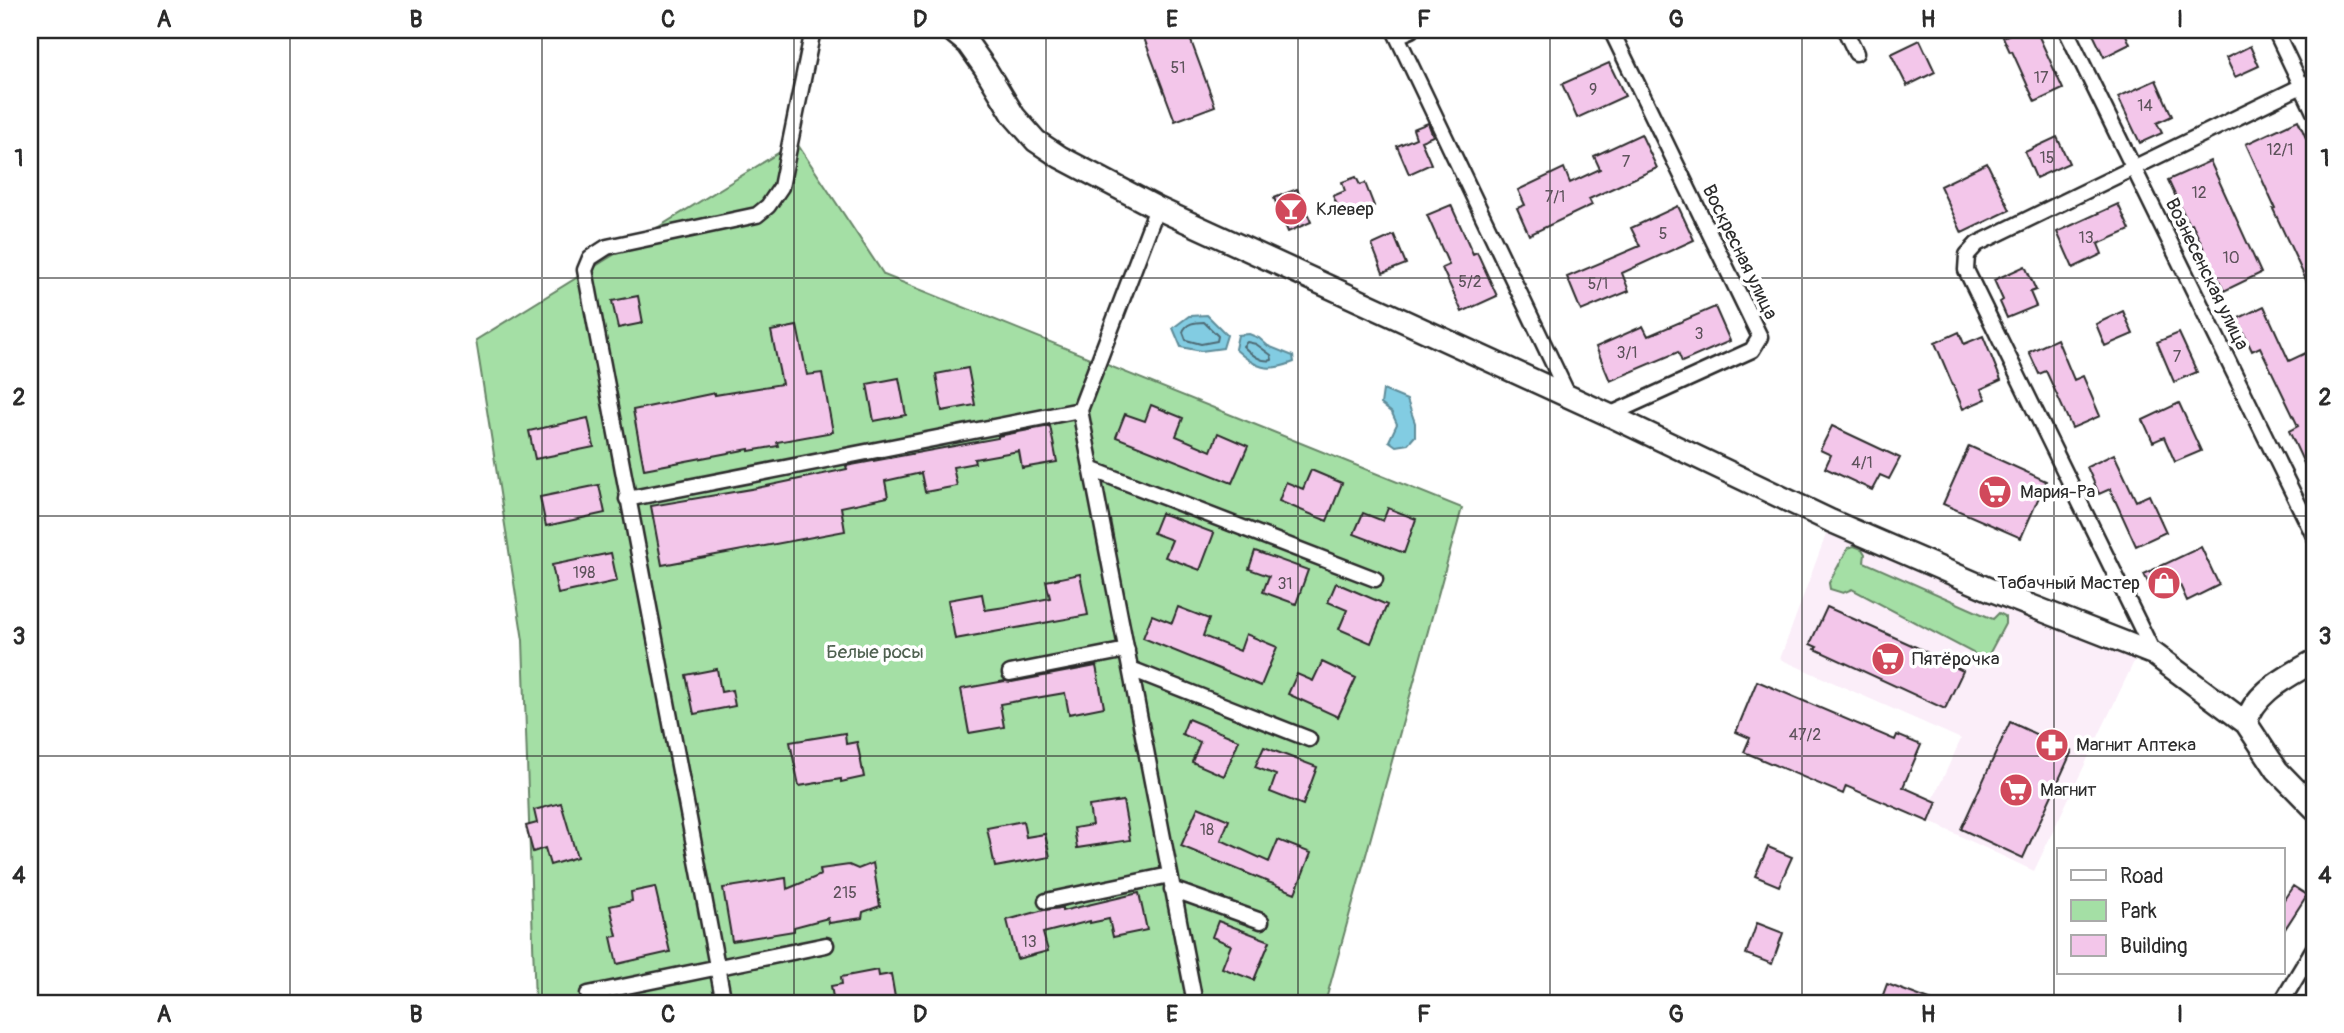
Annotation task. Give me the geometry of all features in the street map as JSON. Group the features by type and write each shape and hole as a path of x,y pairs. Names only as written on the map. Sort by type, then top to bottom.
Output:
{"street":[{"path":"724,1003 585,270 590,258 607,247 757,215 768,206 780,187 813,30"},
{"path":"951,30 968,44 1014,116 1036,141 1060,158 1157,208 1609,415 1831,521 2005,596 2154,654 2246,723 2277,769 2314,808"},
{"name":"Воскресная улица","path":"1609,415 1752,351 1760,337 1611,30"},
{"path":"1845,30 1856,53"},
{"name":"Вознесенская улица","path":"2066,30 2314,536"},
{"path":"2274,30 2308,83 2314,112"},
{"path":"1401,32 1569,397"},
{"path":"2154,654 1966,270 1967,255 1977,244 2308,83"},
{"path":"1157,208 1080,410 1195,1003"},
{"path":"627,499 1080,410"},
{"path":"1091,469 1375,579"},
{"path":"1010,673 1127,650"},
{"path":"2246,723 2254,704 2271,687 2314,661"},
{"path":"1130,670 1309,739"},
{"path":"1046,901 1171,882 1261,921"},
{"path":"588,994 827,946"},
{"path":"2281,1003 2314,948"}],"shaded area":[{"path":"1831,521 2140,649 2034,871 1924,819 1961,739 1780,659"}],"green space":[{"name":"Белые росы","path":"796,142 884,275 1462,508 1325,1003 535,1003 523,640 476,340"},
{"path":"1854,546 1862,549 1865,554 1864,562 1993,619 1999,613 2005,616 2005,624 1986,660 1852,589 1843,593 1830,589 1829,583 1848,548"}],"water":[{"path":"1207,315 1227,335 1223,348 1201,351 1181,347 1173,328 1189,316"},
{"path":"1249,334 1268,346 1293,356 1294,362 1269,368 1249,361 1235,349 1238,335"},
{"path":"1383,390 1407,400 1415,423 1415,436 1408,444 1396,446 1389,441 1397,424 1392,413 1381,404"}],"building":[{"path":"1141,30 1187,30 1215,106 1175,121"},
{"path":"2008,30 2036,30 2063,89 2035,102 2003,37 2010,34"},
{"path":"2091,30 2124,30 2130,44 2104,57"},
{"path":"1920,40 1935,72 1907,86 1891,54"},
{"path":"2250,46 2259,66 2235,77 2226,58"},
{"path":"1609,63 1625,96 1577,118 1562,84"},
{"path":"2156,80 2172,116 2157,123 2162,133 2140,143 2118,97"},
{"path":"2298,120 2314,156 2314,297 2246,144"},
{"path":"1428,123 1433,136 1421,141 1431,164 1409,174 1397,146 1416,138 1413,129"},
{"path":"1641,134 1657,168 1589,199 1592,205 1529,235 1517,208 1525,205 1518,190 1564,168 1570,183 1600,169 1594,156"},
{"path":"2057,137 2069,163 2036,178 2025,152"},
{"path":"2210,161 2261,273 2224,291 2168,180"},
{"path":"1987,163 2010,210 1962,233 1940,186"},
{"path":"1356,177 1360,185 1365,183 1374,206 1343,218 1333,196 1345,191 1342,182"},
{"path":"1297,189 1311,222 1288,232 1274,198"},
{"path":"2118,204 2130,230 2098,244 2102,254 2073,268 2057,232"},
{"path":"1451,205 1473,254 1477,252 1497,296 1462,312 1442,268 1449,265 1427,215"},
{"path":"1678,206 1694,240 1622,273 1629,291 1581,311 1567,277 1640,246 1631,228"},
{"path":"1394,235 1406,264 1383,273 1372,245"},
{"path":"2025,266 2036,290 2030,292 2036,306 2007,318 1994,280"},
{"path":"638,296 643,323 618,328 612,301"},
{"path":"2264,306 2289,361 2314,349 2314,485 2289,431 2298,426 2260,347 2252,351 2237,319"},
{"path":"1715,307 1730,341 1682,362 1678,352 1610,381 1596,347 1643,326 1648,336"},
{"path":"2123,311 2133,334 2105,346 2096,324"},
{"path":"797,326 807,375 822,373 833,432 777,442 778,446 644,469 633,410 715,393 782,384 771,331"},
{"path":"1959,332 1964,344 1983,336 2001,380 1981,389 1986,399 1963,409 1935,343"},
{"path":"2179,333 2197,372 2174,382 2157,342"},
{"path":"2057,339 2074,380 2083,376 2100,416 2072,428 2046,371 2039,374 2029,352"},
{"path":"968,368 975,405 942,411 936,374"},
{"path":"899,378 906,415 874,421 867,384"},
{"path":"2179,403 2201,451 2175,462 2164,437 2153,442 2143,420"},
{"path":"1151,405 1183,418 1176,436 1211,451 1218,433 1248,446 1232,483 1116,437 1125,414 1145,421"},
{"path":"588,418 594,447 535,459 529,431"},
{"path":"1050,426 1057,462 1022,468 1019,451 974,459 975,463 953,467 957,486 925,492 921,473 885,481 888,497 841,507 845,531 662,565 651,506 757,488 847,469 846,466"},
{"path":"1832,426 1900,458 1889,479 1880,475 1872,490 1825,468 1831,455 1820,450"},
{"name":"Мария-Ра","path":"1969,446 2046,481 2021,538 1943,504"},
{"path":"2114,454 2136,501 2149,495 2166,532 2136,546 2110,489 2099,494 2087,467"},
{"path":"1311,470 1342,483 1327,521 1279,501 1286,482 1303,489"},
{"path":"599,485 605,513 546,526 540,497"},
{"path":"1388,508 1416,519 1404,553 1354,534 1363,513 1383,521"},
{"path":"1161,513 1214,533 1200,570 1165,557 1172,540 1153,533"},
{"path":"2201,547 2219,585 2187,601 2180,585 2155,597 2144,574"},
{"path":"1255,551 1308,570 1296,604 1263,592 1269,576 1249,569"},
{"path":"611,553 617,581 558,594 552,565"},
{"path":"1080,574 1088,615 955,639 948,600 982,594 985,610 1005,607 1050,598 1046,581"},
{"path":"1336,583 1387,605 1371,643 1339,629 1347,610 1328,602"},
{"path":"1178,607 1209,619 1203,636 1240,651 1246,634 1277,647 1261,686 1143,638 1152,615 1172,623"},
{"name":"Пятёрочка","path":"1827,607 1963,671 1945,709 1815,649 1817,647 1810,644"},
{"path":"1322,662 1356,678 1338,717 1288,694 1297,674 1313,681"},
{"path":"1096,666 1104,707 1069,714 1065,693 1000,704 1004,727 969,733 961,689"},
{"path":"717,669 721,692 732,690 735,706 694,714 686,675"},
{"path":"1757,681 1895,740 1897,735 1921,745 1903,787 1937,802 1929,822 1846,786 1843,794 1744,752 1750,738 1736,732"},
{"path":"1188,719 1239,740 1224,776 1192,762 1200,742 1182,734"},
{"name":"Магнит","path":"2010,722 2072,751 2023,858 1961,829"},
{"path":"845,733 846,744 857,742 864,777 799,786 790,742"},
{"path":"1264,747 1317,767 1303,805 1270,792 1276,775 1255,767"},
{"path":"1123,801 1130,840 1077,848 1074,828 1092,825 1089,806"},
{"path":"561,803 577,857 550,865 545,848 533,852 526,826 537,823 534,810"},
{"path":"1198,807 1229,820 1221,840 1269,862 1278,840 1311,853 1295,893 1181,846"},
{"path":"1023,821 1026,837 1045,834 1050,857 995,867 987,828"},
{"path":"1768,847 1792,857 1779,886 1755,876"},
{"path":"873,863 880,906 863,912 862,918 829,923 828,918 794,927 794,931 732,941 723,888 786,878 787,889 821,875 820,869 849,865 858,869"},
{"path":"2293,886 2307,895 2284,930 2284,900"},
{"path":"655,887 670,952 617,964 611,937 617,936 610,906 632,901 631,892"},
{"path":"1139,893 1147,930 1113,937 1109,919 1090,921 1043,933 1048,951 1017,959 1007,920 1044,910 1062,908 1062,911"},
{"path":"1218,921 1270,941 1254,980 1222,968 1231,945 1212,937"},
{"path":"1757,923 1783,933 1772,964 1746,954"},
{"path":"878,970 879,976 891,974 896,1003 834,1003 831,986 842,984 841,977"},
{"path":"1887,984 1935,1002 1935,1003 1880,1003"}],"place":[{"name":"Клевер","path":"1291,209"},
{"name":"Мария-Ра","path":"1995,492"},
{"name":"Табачный Мастер","path":"2164,583"},
{"name":"Пятёрочка","path":"1888,659"},
{"name":"Магнит Аптека","path":"2052,745"},
{"name":"Магнит","path":"2016,790"}]}
